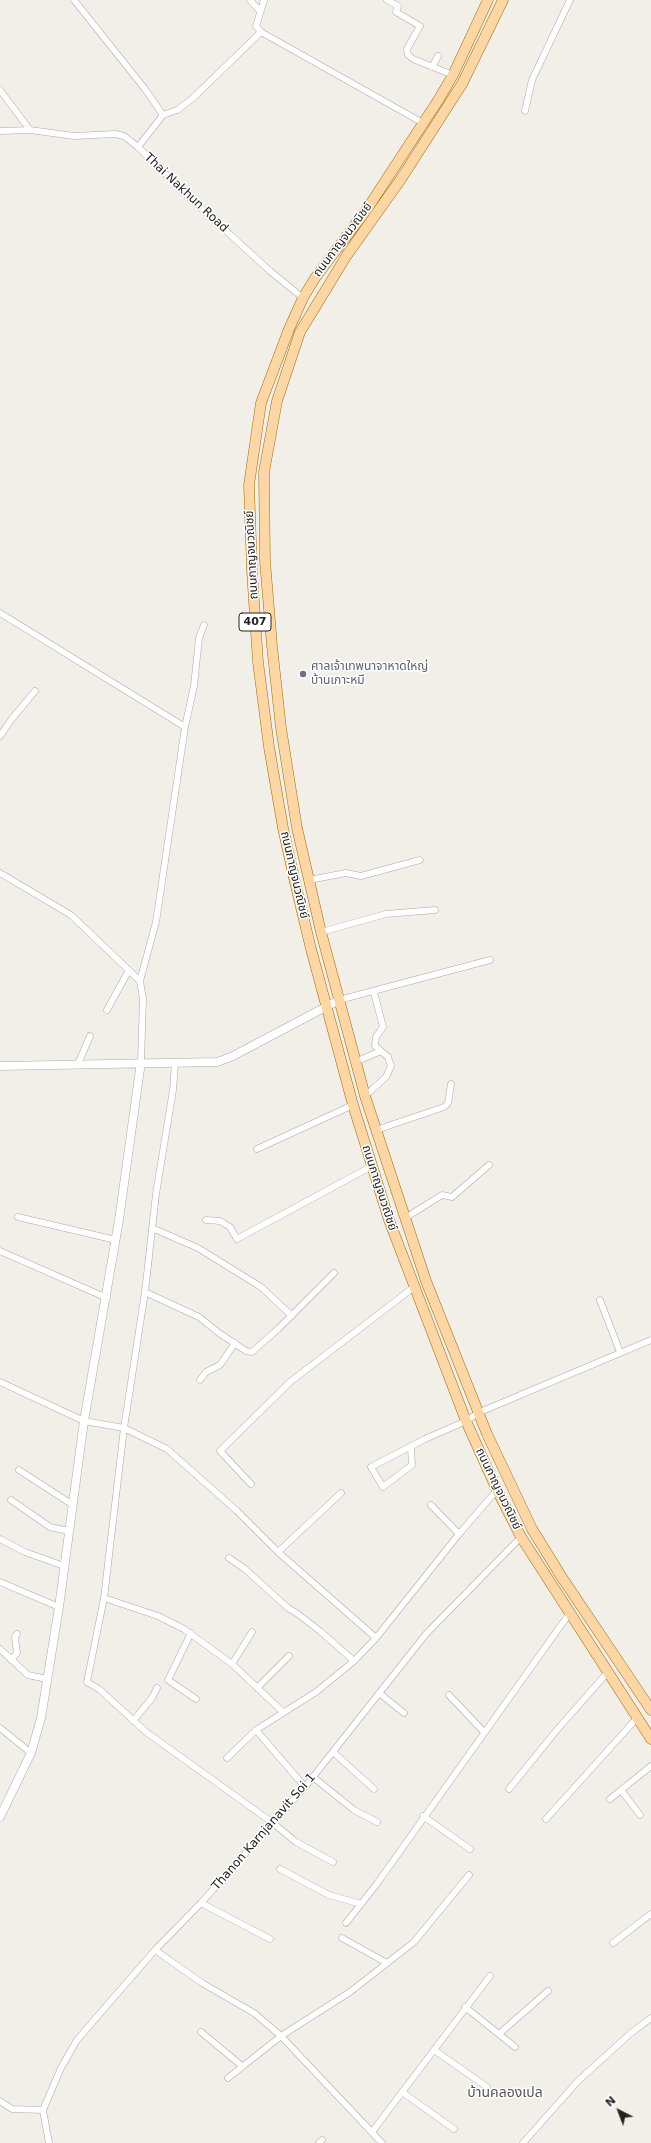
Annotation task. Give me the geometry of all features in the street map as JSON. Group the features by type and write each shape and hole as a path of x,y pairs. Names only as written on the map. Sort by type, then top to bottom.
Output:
{"main road":[{"name":"ถนนกาญจนวณิชย์","path":"488,0 453,75 424,123 367,209 315,278 303,298 289,329 261,403 249,485 252,571 258,662 283,828 311,950 353,1105 372,1166 414,1287 466,1421 497,1490 521,1537 569,1614 651,1739"},
{"name":"ถนนกาญจนวณิชย์","path":"503,0 462,84 401,179 347,255 300,332 276,401 264,472 265,561 272,646 281,728 297,828 321,932 365,1096 426,1281 488,1434 532,1529 561,1576 651,1710"}],"street":[{"path":"74,0 145,89 163,115 177,110 192,99 262,32"},
{"path":"250,0 260,11"},
{"path":"264,0 256,26 262,32 424,123"},
{"path":"387,0 399,3 396,12 420,26 407,49 408,55 432,67 453,75"},
{"path":"525,111 532,80 570,0"},
{"path":"432,67 438,56"},
{"path":"0,90 30,130"},
{"name":"Thai Nakhun Road","path":"163,115 138,147 190,198 270,271 303,298"},
{"path":"0,131 30,130 74,136 120,134 138,147"},
{"path":"0,613 185,727"},
{"path":"0,1817 31,1753 37,1733 47,1680 59,1607 84,1421 107,1298 141,1062 143,999 140,981 156,922 185,727 194,686 199,638 204,625"},
{"path":"0,736 35,691"},
{"path":"309,880 346,873 361,876 420,860"},
{"path":"0,873 71,915 140,981"},
{"path":"321,932 386,914 435,910"},
{"path":"0,1066 141,1062 212,1062 226,1059 340,1000 490,960"},
{"path":"107,1010 129,970"},
{"path":"365,1096 386,1077 390,1069 390,1059 375,1043 376,1037 383,1027 374,992"},
{"path":"78,1064 90,1036"},
{"path":"355,1062 381,1051"},
{"path":"175,1063 173,1090 152,1228 145,1292 124,1428 104,1598 88,1682 99,1689 133,1721 273,1823 296,1842 332,1862"},
{"path":"376,1130 444,1107 448,1102 451,1084"},
{"path":"257,1149 353,1105"},
{"path":"404,1218 442,1195 452,1197 489,1165"},
{"path":"206,1220 220,1221 230,1228 237,1239 372,1166"},
{"path":"18,1217 116,1240"},
{"path":"152,1228 198,1248 261,1287 292,1316"},
{"path":"0,1251 107,1298"},
{"path":"145,1292 199,1317 246,1351 253,1352 292,1316 334,1273"},
{"path":"251,1484 220,1451 290,1382 414,1287"},
{"path":"600,1300 620,1352"},
{"path":"411,1448 412,1465 384,1487 372,1467 466,1421 480,1412 651,1340"},
{"path":"200,1380 206,1372 220,1364 234,1343"},
{"path":"0,1382 84,1421 124,1428 160,1444 238,1511 278,1552 376,1638"},
{"path":"18,1470 73,1505"},
{"path":"227,1758 256,1730 327,1684 354,1661 376,1638 459,1534 497,1490"},
{"path":"278,1552 341,1493"},
{"path":"12,1500 50,1527 69,1531"},
{"path":"431,1505 459,1534"},
{"name":"Thanon Karnjanavit Soi 1","path":"43,2110 61,2068 78,2040 155,1950 201,1903 305,1787 426,1634 521,1537"},
{"path":"0,1539 25,1552 64,1566"},
{"path":"229,1558 245,1569 288,1608 315,1627 354,1661"},
{"path":"0,1582 59,1607"},
{"path":"104,1598 158,1616 191,1633 232,1664 283,1712"},
{"path":"346,1923 483,1731 569,1614"},
{"path":"232,1664 252,1632"},
{"path":"191,1633 168,1680 196,1699"},
{"path":"11,1660 17,1652 15,1637 17,1634"},
{"path":"0,1649 31,1676 47,1680"},
{"path":"257,1688 289,1656"},
{"path":"509,1789 556,1731 607,1673"},
{"path":"133,1721 152,1698 157,1688"},
{"path":"379,1693 404,1713"},
{"path":"449,1695 483,1731"},
{"path":"546,1819 637,1718"},
{"path":"0,1728 31,1753"},
{"path":"256,1730 305,1787"},
{"path":"333,1752 374,1789"},
{"path":"610,1799 651,1766"},
{"path":"313,1777 354,1810 377,1822"},
{"path":"620,1790 640,1815"},
{"path":"423,1816 470,1849"},
{"path":"280,1869 329,1895 361,1904"},
{"path":"228,2078 281,2036 350,1992 420,1936 469,1875"},
{"path":"201,1903 270,1939"},
{"path":"613,1943 651,1914"},
{"path":"342,1938 387,1963"},
{"path":"155,1950 202,1983 254,2013 281,2036 382,2143"},
{"path":"372,2132 490,1976"},
{"path":"499,2034 548,1991"},
{"path":"465,2008 515,2047"},
{"path":"523,2143 578,2081 651,2018"},
{"path":"201,2032 242,2066"},
{"path":"434,2050 487,2087"},
{"path":"402,2092 454,2129"},
{"path":"0,2101 12,2109 43,2110 49,2143"}],"place":[{"name":"ศาลเจ้าเทพนาจาหาดใหญ่ บ้านเกาะหมี","path":"303,674"}],"district":[{"name":"บ้านคลองเปล","path":"505,2093"}]}
